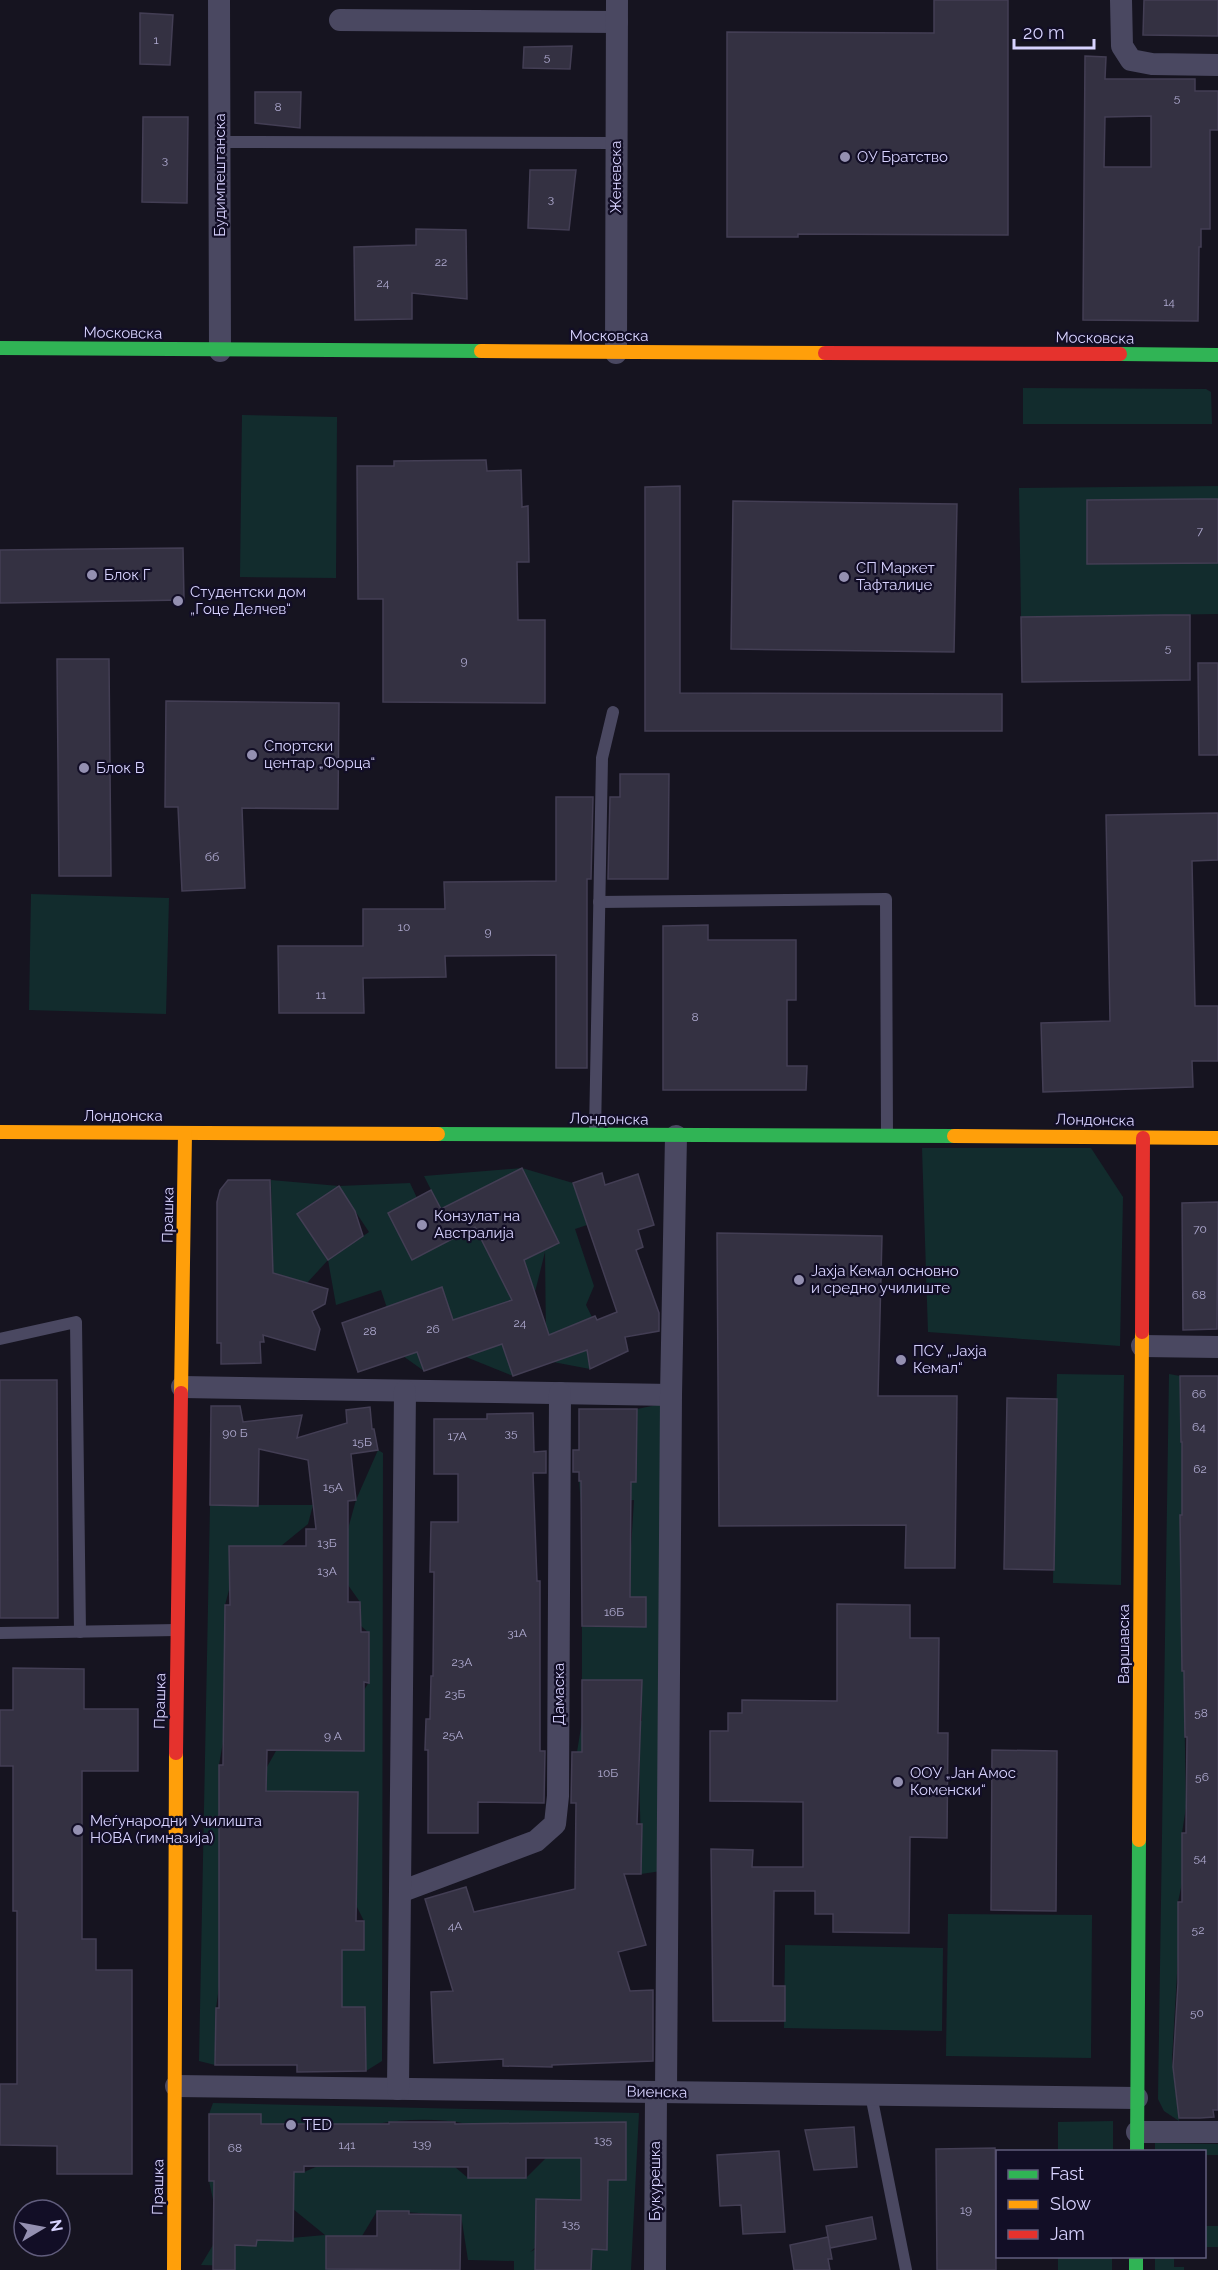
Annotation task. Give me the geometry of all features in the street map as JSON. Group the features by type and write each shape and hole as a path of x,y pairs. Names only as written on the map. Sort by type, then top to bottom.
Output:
{"street":[{"name":"Будимпештанска","path":"219,0 220,351"},
{"path":"1121,0 1122,46 1131,60 1152,64 1218,65"},
{"path":"340,20 617,11"},
{"name":"Женевска","path":"616,353 617,11"},
{"name":"Московска","path":"0,348 1218,355"},
{"name":"Лондонска","path":"0,1132 1218,1138"},
{"name":"Прашка","path":"174,2270 178,1630 186,1133"},
{"name":"Букурешка","path":"655,2270 661,2092 676,1136"},
{"name":"Варшавска","path":"1137,2142 1143,1138"},
{"path":"1142,1346 1218,1347"},
{"path":"182,1387 671,1395"},
{"path":"398,2089 405,1391"},
{"name":"Дамаска","path":"400,1892 537,1841 555,1824 558,1784 560,1393"},
{"name":"Виенска","path":"176,2086 1137,2098"},
{"path":"1137,2142 1218,2132"}],"lane":[{"path":"221,142 616,144"},
{"path":"595,1134 602,758 614,712"},
{"path":"599,902 886,899 887,1136"},
{"path":"0,1340 76,1322 80,1632"},
{"path":"0,1633 178,1630"},
{"path":"871,2095 906,2270"}],"green space":[{"path":"1023,388 1206,389 1211,392 1212,424 1023,424"},
{"path":"242,415 337,417 336,578 240,577"},
{"path":"1218,486 1218,614 1021,617 1019,488"},
{"path":"31,894 169,898 166,1014 29,1010"},
{"path":"922,1148 1091,1148 1123,1197 1120,1346 928,1332"},
{"path":"522,1168 573,1183 587,1225 575,1229 594,1286 586,1305 592,1317 581,1322 590,1369 553,1362 546,1341 545,1252 535,1292 490,1308 513,1376 466,1357 441,1288 400,1302 424,1371 403,1356 381,1290 336,1305 328,1260 307,1283 290,1278 273,1277 271,1180 339,1186 410,1183 417,1198 455,1237 424,1176","holes":["522,1169 548,1222 462,1199 462,1198","339,1187 369,1232 328,1260"]},
{"path":"1057,1374 1124,1375 1121,1585 1053,1583"},
{"path":"1169,1374 1180,1376 1182,1451 1218,1522 1197,1514 1180,1515 1182,1671 1198,1677 1184,1690 1186,1807 1182,1833 1182,1883 1178,1902 1178,1957 1172,2059 1179,2121 1164,2111 1158,2099"},
{"path":"671,1402 668,1870 641,1874 640,1755 577,1752 582,1721 642,1721 642,1680 582,1680 582,1626 645,1627 583,1596 581,1564 630,1564 634,1500 581,1505 579,1481 636,1482 637,1409"},
{"path":"378,1450 383,1453 382,2061 366,2071 365,2007 315,2007 342,1950 364,1950 364,1921 356,1905 357,1792 266,1793 267,1767 281,1742 364,1690 369,1682 369,1633 360,1625 360,1602 348,1585 348,1529 356,1500"},
{"path":"210,1505 313,1505 308,1524 281,1546 229,1547 229,1590 225,1605 223,1742 219,1765 219,1987 216,2008 215,2065 199,2061"},
{"path":"948,1914 1092,1915 1091,2058 946,2056"},
{"path":"785,1945 943,1948 942,2031 784,2028"},
{"path":"213,2103 639,2113 631,2270 591,2270 592,2249 606,2250 536,2199 535,2248 530,2252 538,2248 537,2270 514,2270 514,2261 468,2260 461,2215 377,2211 362,2236 326,2236 326,2269 396,2270 235,2270 234,2266 201,2265 213,2245 325,2235 293,2209 214,2204 209,2181 260,2181 261,2172 304,2172 318,2166 455,2167 468,2178 526,2178 546,2158 581,2158 581,2180 626,2179 626,2122 467,2124 422,2120 376,2124 261,2124 261,2114 209,2114"},
{"path":"1113,2121 1113,2150 1058,2150 1058,2122"},
{"path":"1155,2143 1218,2144 1218,2155 1206,2155 1206,2150 1155,2150"},
{"path":"1206,2226 1218,2226 1218,2247 1206,2247"},
{"path":"1058,2258 1112,2258 1112,2270 1058,2270"},
{"path":"1155,2258 1174,2258 1174,2267 1184,2267 1184,2270 1155,2270"}],"building":[{"path":"934,0 1008,0 1008,235 798,234 798,237 727,237 727,32 934,33"},
{"path":"1144,0 1218,0 1218,36 1143,35"},
{"path":"140,13 173,15 170,65 140,64"},
{"path":"572,46 570,69 523,68 524,47"},
{"path":"1085,56 1106,57 1105,79 1195,79 1195,91 1218,91 1218,130 1210,130 1210,229 1201,229 1201,247 1199,247 1198,321 1083,320","holes":["1151,116 1151,167 1104,167 1105,117"]},
{"path":"255,92 301,92 300,128 255,123"},
{"path":"143,117 188,117 187,203 142,202"},
{"path":"530,170 576,170 569,230 528,228"},
{"path":"416,229 466,230 467,299 412,293 412,319 355,320 354,247 416,245"},
{"path":"486,460 487,471 521,470 522,507 528,506 529,562 517,562 518,620 545,620 545,703 383,702 383,599 358,599 357,466 394,466 394,461"},
{"path":"680,486 680,693 1002,694 1002,731 645,731 645,487"},
{"path":"1218,499 1218,563 1087,564 1087,500"},
{"name":"СП Маркет Тафталиџе","path":"733,501 957,504 954,652 731,649"},
{"name":"Блок Г","path":"183,548 184,600 0,603 0,550"},
{"path":"1190,615 1190,680 1022,682 1021,617"},
{"name":"Блок В","path":"57,659 109,659 111,876 59,876"},
{"path":"1198,663 1218,663 1218,755 1199,755"},
{"name":"Спортски центар „Форца“","path":"166,701 339,703 338,809 242,808 245,888 182,891 178,807 165,807"},
{"path":"620,774 669,774 668,879 608,879 610,797 620,797"},
{"path":"556,797 593,797 591,879 587,879 587,1068 556,1068 556,955 445,956 446,977 363,978 364,1013 279,1013 278,946 363,946 363,909 445,909 444,882 556,881"},
{"path":"1218,813 1218,860 1192,861 1195,1006 1218,1006 1218,1061 1192,1061 1193,1087 1043,1092 1041,1023 1110,1021 1106,815"},
{"path":"708,925 708,940 796,940 796,1000 787,1000 787,1066 807,1066 806,1090 663,1090 663,926"},
{"path":"522,1168 559,1243 524,1260 549,1335 595,1316 597,1320 617,1312 573,1183 602,1173 605,1185 638,1174 654,1225 638,1230 643,1247 636,1250 659,1313 659,1331 625,1337 628,1351 590,1369 587,1350 513,1376 502,1344 424,1371 417,1352 358,1372 342,1323 442,1287 453,1320 512,1300 475,1227 412,1260 388,1213 431,1190 441,1209"},
{"path":"228,1180 270,1180 273,1273 328,1289 325,1304 312,1311 320,1329 315,1350 263,1335 264,1342 260,1342 261,1363 221,1364 221,1343 217,1343 217,1202 220,1190"},
{"path":"339,1186 355,1211 363,1236 328,1260 297,1214"},
{"path":"1218,1202 1217,1329 1183,1330 1182,1203"},
{"path":"717,1233 882,1236 878,1396 957,1396 955,1568 905,1568 906,1525 719,1526"},
{"path":"1180,1376 1218,1376 1218,2110 1213,2110 1214,2117 1200,2118 1179,2118 1173,2067 1178,1983 1178,1902 1182,1902 1182,1833 1186,1833 1187,1737 1185,1737 1184,1671 1182,1671"},
{"path":"0,1380 57,1380 58,1618 0,1618"},
{"path":"1007,1398 1057,1399 1054,1570 1004,1569"},
{"path":"211,1406 240,1406 243,1422 302,1415 297,1438 347,1423 346,1410 370,1407 372,1429 374,1429 378,1450 351,1454 356,1500 348,1501 348,1602 360,1602 361,1632 369,1632 369,1683 364,1682 364,1751 267,1750 266,1791 358,1792 356,1921 364,1921 364,1950 342,1950 342,2007 365,2007 366,2071 297,2072 297,2065 215,2065 216,2008 219,2008 219,1765 223,1765 225,1605 230,1605 229,1546 306,1546 306,1529 316,1529 308,1460 259,1449 258,1506 210,1505"},
{"path":"579,1409 637,1409 636,1482 631,1482 630,1597 646,1597 646,1627 582,1626 581,1481 579,1481 579,1472 573,1472 573,1450 579,1450"},
{"path":"533,1413 534,1452 546,1451 546,1473 533,1473 537,1581 540,1581 540,1751 545,1751 544,1803 478,1802 478,1833 428,1833 428,1750 425,1750 426,1719 430,1719 431,1676 433,1676 434,1572 430,1572 431,1522 458,1522 458,1474 434,1474 434,1419 487,1419 487,1414"},
{"path":"837,1604 910,1605 910,1638 939,1638 938,1733 948,1733 947,1838 910,1837 909,1933 833,1932 833,1914 815,1914 815,1891 774,1891 773,1986 785,1986 785,2021 713,2021 711,1849 753,1850 752,1867 803,1867 803,1802 710,1801 710,1731 728,1731 728,1713 742,1713 742,1700 837,1701"},
{"path":"13,1668 84,1669 84,1709 138,1709 138,1771 82,1771 82,1939 96,1939 96,1970 132,1970 132,2174 57,2174 57,2146 0,2145 0,2084 17,2084 17,1911 13,1911 13,1766 0,1766 0,1710 13,1710"},
{"path":"582,1680 642,1680 637,1824 642,1824 641,1874 624,1874 646,1945 618,1952 630,1991 653,1990 653,2061 552,2065 552,2067 503,2066 503,2059 434,2063 431,1992 453,1991 425,1899 466,1887 474,1912 575,1889 576,1803 571,1803 572,1752 582,1752"},
{"path":"992,1750 1057,1751 1056,1911 991,1910"},
{"path":"209,2114 261,2114 261,2124 626,2122 626,2180 608,2180 607,2250 592,2249 591,2270 535,2270 536,2199 581,2200 581,2158 526,2158 526,2178 468,2178 468,2167 304,2166 304,2172 294,2172 293,2241 257,2240 256,2246 235,2245 235,2270 213,2270 214,2181 209,2181"},
{"path":"854,2127 857,2167 814,2170 805,2130"},
{"path":"995,2148 996,2270 937,2270 936,2149"},
{"path":"779,2151 785,2232 743,2234 741,2205 720,2206 717,2155"},
{"path":"377,2211 461,2215 460,2270 326,2269 326,2236 377,2236"},
{"path":"872,2217 876,2239 830,2248 826,2226"},
{"path":"828,2237 832,2259 828,2259 830,2270 794,2270 790,2245"}],"traffic: fast":[{"path":"0,348 481,351"},
{"path":"1120,354 1218,355"},
{"path":"438,1134 954,1136"},
{"path":"1137,2150 1139,1840"},
{"path":"1136,2258 1136,2270"}],"traffic: slow":[{"path":"481,351 825,353"},
{"path":"0,1132 438,1134"},
{"path":"181,1393 185,1133"},
{"path":"954,1136 1218,1138"},
{"path":"1139,1840 1142,1332"},
{"path":"174,2270 176,1753"}],"traffic: jam":[{"path":"825,353 1120,354"},
{"path":"1142,1332 1143,1138"},
{"path":"176,1753 181,1393"}],"place":[{"name":"ОУ Братство","path":"845,157"},
{"name":"Блок Г","path":"92,575"},
{"name":"СП Маркет Тафталиџе","path":"844,577"},
{"name":"Студентски дом „Гоце Делчев“","path":"178,601"},
{"name":"Спортски центар „Форца“","path":"252,755"},
{"name":"Блок В","path":"84,768"},
{"name":"Конзулат на Австралија","path":"422,1225"},
{"name":"Јахја Кемал основно и средно училиште","path":"799,1280"},
{"name":"ПСУ „Јахја Кемал“","path":"901,1360"},
{"name":"ООУ „Јан Амос Коменски“","path":"898,1782"},
{"name":"Меѓународни Училишта НОВА (гимназија)","path":"78,1830"},
{"name":"TED","path":"291,2125"}]}
